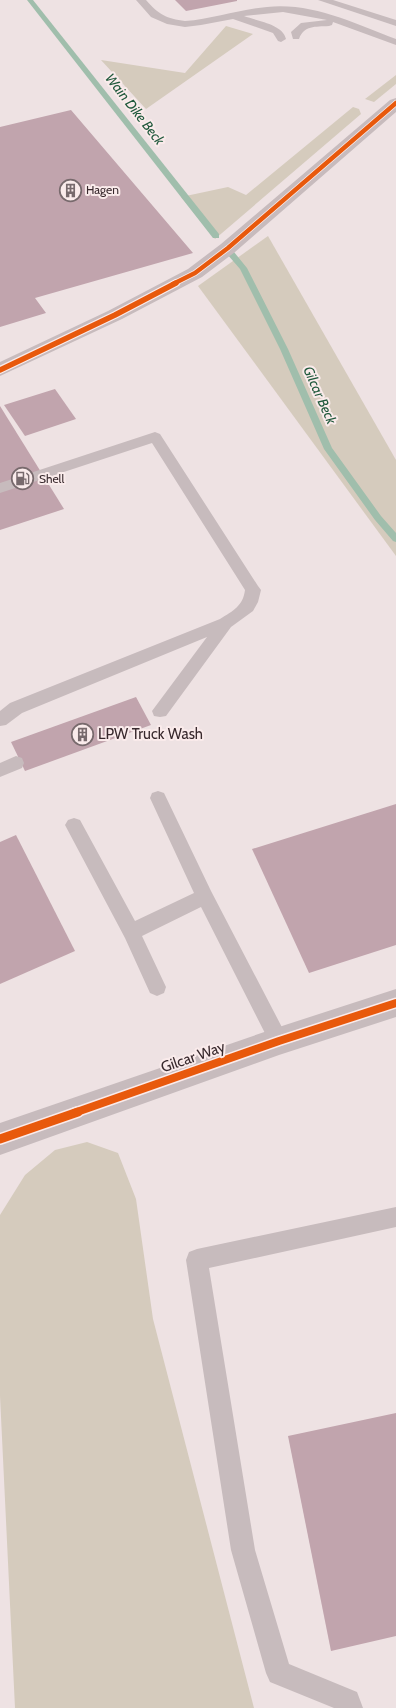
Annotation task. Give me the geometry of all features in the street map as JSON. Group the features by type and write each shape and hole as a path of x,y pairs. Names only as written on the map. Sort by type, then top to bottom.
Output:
{"street":[{"path":"0,370 115,316 196,273 235,242 396,103"},
{"name":"Gilcar Way","path":"0,1139 279,1041 396,1003"}],"lane":[{"path":"141,0 156,16 177,25 195,24 264,9 284,9 313,14 347,24 396,42"},
{"path":"284,9 303,0"},
{"path":"324,0 396,23"},
{"path":"232,15 276,31 280,34 281,39"},
{"path":"296,37 296,32 304,25 314,23 347,24"},
{"path":"0,488 154,437 253,590 252,602 243,612 225,623 16,708 0,720"},
{"path":"160,711 225,623"},
{"path":"0,770 16,763"},
{"path":"158,798 205,897 279,1041"},
{"path":"74,825 131,932 156,987"},
{"path":"131,932 205,897"},
{"path":"350,1708 348,1701 279,1673 243,1550 197,1260 396,1217"}],"shaded area":[{"path":"226,26 253,34 146,109 101,60 185,73"},
{"path":"396,75 396,84 374,102 365,99"},
{"path":"353,107 359,109 361,114 215,239 181,197 228,187 246,195"},
{"path":"268,236 396,460 396,556 198,286"},
{"path":"87,1142 118,1153 136,1199 153,1319 254,1708 15,1708 0,1396 0,1215 25,1175 55,1150"}],"building":[{"path":"175,0 237,0 237,1 186,11"},
{"name":"Hagen","path":"71,110 193,253 35,298 46,313 0,327 0,127"},
{"path":"55,389 76,419 25,436 4,405"},
{"name":"Shell","path":"0,406 64,509 0,530"},
{"name":"LPW Truck Wash","path":"136,697 151,725 25,771 11,742"},
{"path":"396,804 396,945 309,973 252,849"},
{"path":"16,835 75,951 0,984 0,842"},
{"path":"396,1413 396,1636 331,1651 288,1436"}],"waterway":[{"name":"Wain Dike Beck","path":"30,0 216,236"},
{"name":"Gilcar Beck","path":"231,254 243,268 284,349 328,449 378,518 396,539"}],"cycle path":[{"path":"0,370 115,315 195,273 228,248 396,103"},
{"path":"0,1139 279,1041 396,1003"}],"place":[{"name":"Hagen","path":"70,190"},
{"name":"Shell","path":"23,479"},
{"name":"LPW Truck Wash","path":"82,734"}]}
